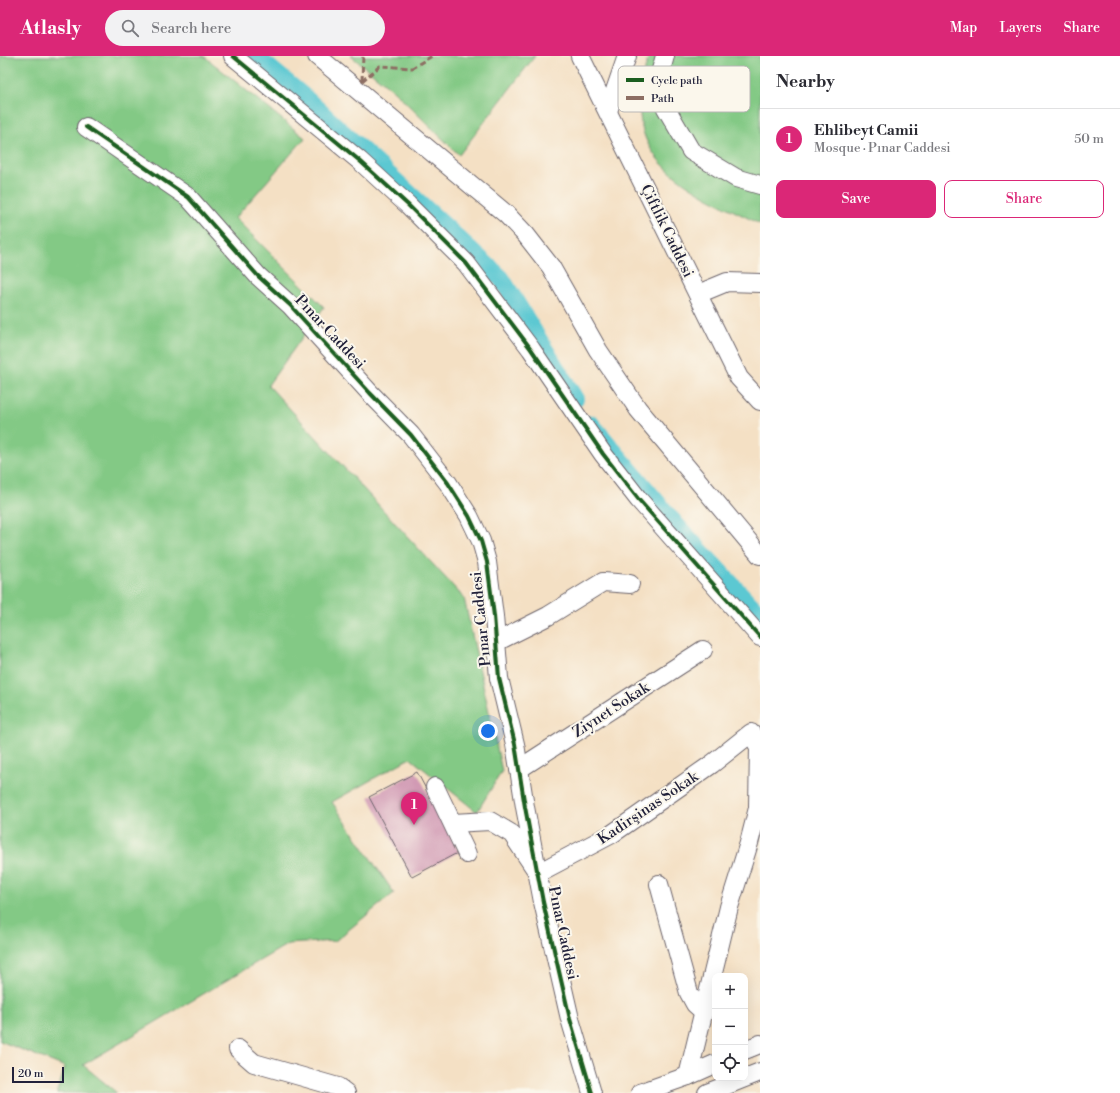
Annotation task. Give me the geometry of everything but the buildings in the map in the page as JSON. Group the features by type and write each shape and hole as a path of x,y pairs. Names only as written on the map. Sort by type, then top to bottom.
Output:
{"street":[{"path":"233,56 360,161 408,205 466,263 502,309 603,454 621,477 760,637"},
{"path":"316,56 506,214 526,235 550,267 598,350 638,409 760,555"},
{"name":"Çiftlik Caddesi","path":"580,56 739,378 760,401"},
{"path":"624,66 627,56"},
{"path":"662,66 665,56"},
{"path":"608,111 618,82"},
{"path":"668,112 691,151 736,178 760,185"},
{"name":"Pınar Caddesi","path":"86,127 188,197 258,276 290,305 370,393 411,435 448,483 470,516 481,541 490,584 499,678 507,706 552,946 570,1018 592,1093"},
{"path":"698,294 727,282 760,283"},
{"path":"496,642 548,616 603,582 630,584"},
{"name":"Ziynet Sokak","path":"519,770 704,650"},
{"name":"Kadirşinas Sokak","path":"538,873 612,834 706,768 751,733 759,747 760,775 754,845"},
{"path":"435,787 467,854"},
{"path":"453,823 490,821 512,834 538,873"},
{"path":"688,1076 729,907 754,845"},
{"path":"659,884 689,993 695,1004 704,1012"},
{"path":"748,1049 760,1044"},
{"path":"238,1049 254,1063 338,1087 346,1093"},
{"path":"640,1093 688,1076 712,1065"},
{"path":"707,1093 760,1072"}],"green space":[{"path":"0,56 204,56 305,138 235,218 324,307 268,385 464,598 502,771 477,812 410,758 332,802 394,893 335,941 288,944 83,1065 117,1093 57,1093 65,1067 0,1041"},
{"path":"351,56 535,56 459,155 394,91"},
{"path":"649,56 760,56 760,224 705,196 681,181 662,164 648,144 641,120 641,112 750,112 750,66 647,66"}],"waterway":[{"path":"255,56 304,97 501,278 575,399"},
{"path":"591,424 677,526 760,615"}],"marked path":[{"path":"362,81 363,56"},
{"path":"362,81 380,66 412,68 432,56"}],"cycle path":[{"path":"233,56 360,161 408,205 466,263 531,349 603,454 639,500 760,637"},
{"path":"86,127 188,197 258,276 290,305 370,393 411,435 448,483 469,516 481,541 487,562 494,616 499,678 515,744 543,902 570,1019 592,1093"}],"place":[{"name":"Ehlibeyt Camii","path":"414,825"}]}
